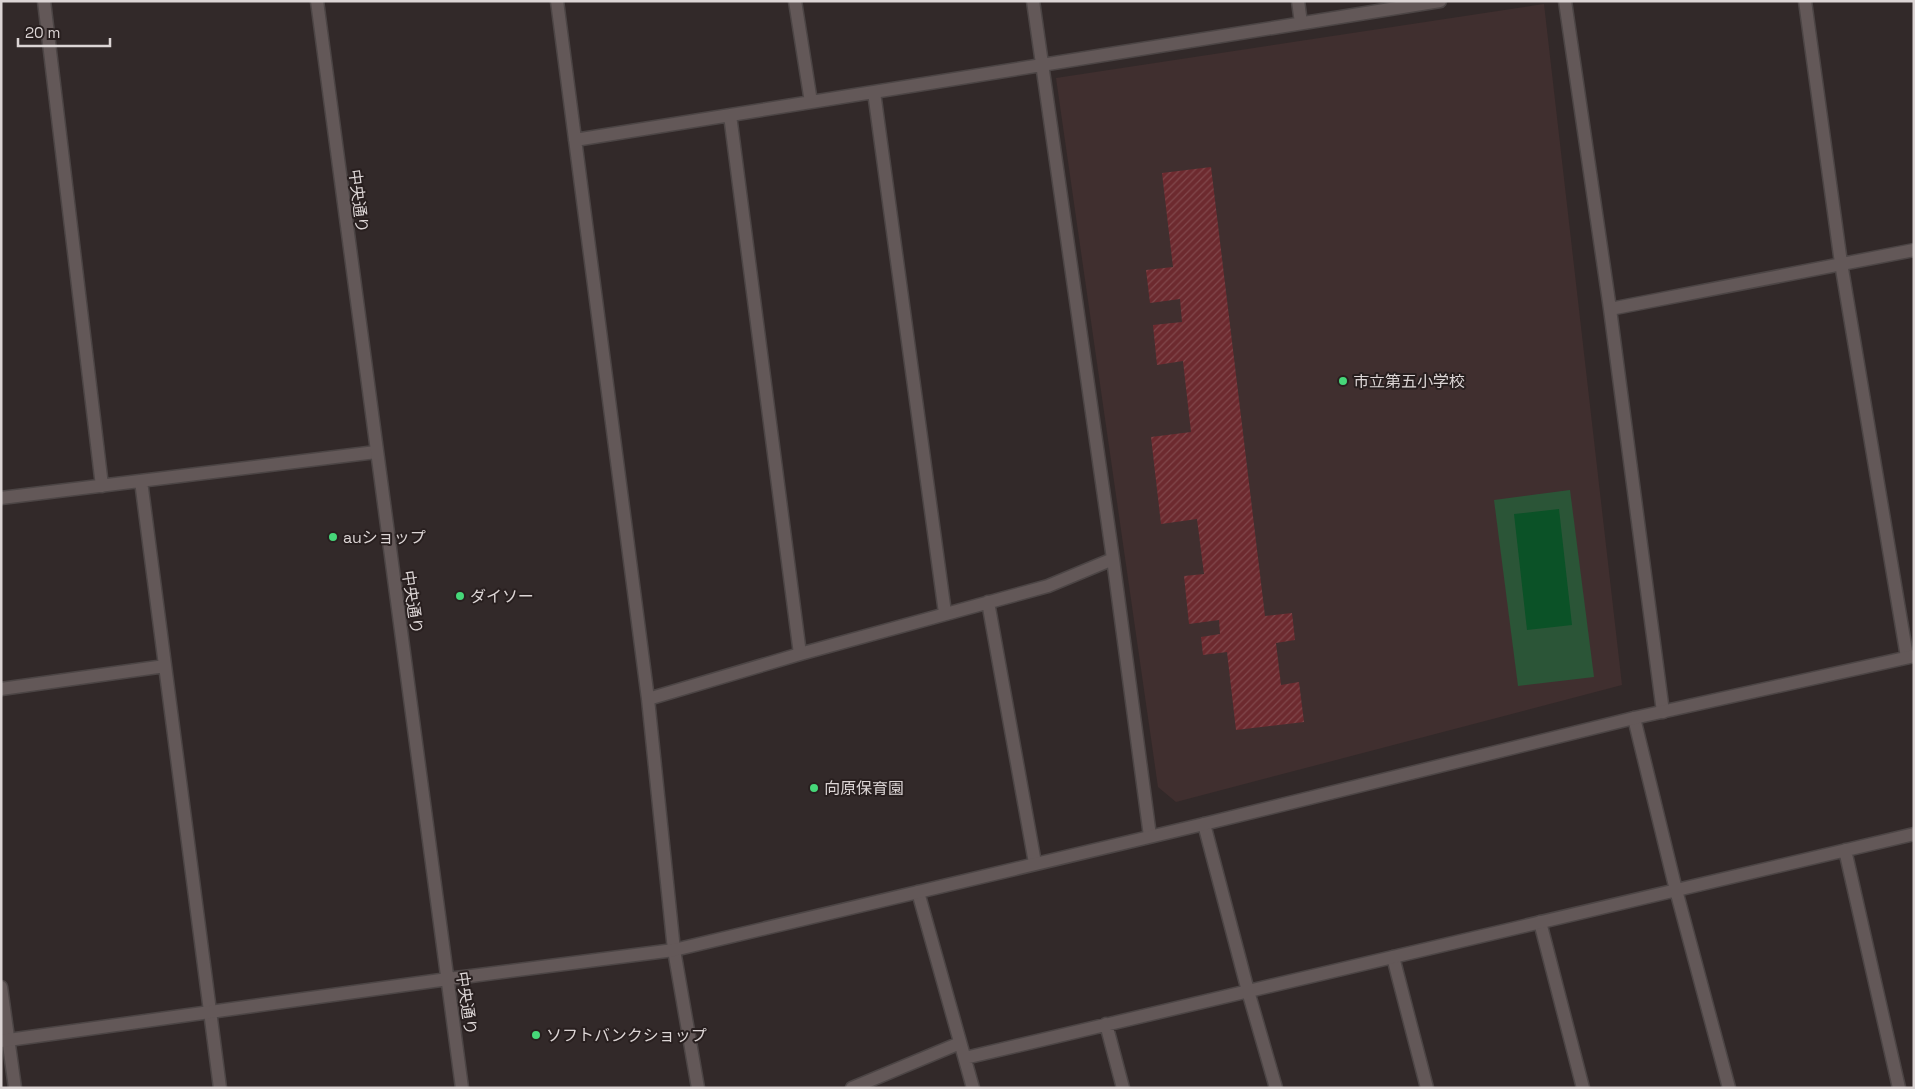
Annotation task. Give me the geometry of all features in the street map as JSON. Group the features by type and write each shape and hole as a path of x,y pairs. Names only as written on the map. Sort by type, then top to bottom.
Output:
{"street":[{"path":"44,1 102,486"},
{"name":"中央通り","path":"316,1 462,1088"},
{"path":"557,1 648,699 674,950 698,1088"},
{"path":"795,1 811,102"},
{"path":"1033,1 1113,559 1150,836"},
{"path":"1298,1 1301,23"},
{"path":"575,140 1440,1"},
{"path":"1566,1 1610,309 1663,712"},
{"path":"5,1040 674,950 1204,824 1634,718 1910,656 1841,263 1805,1"},
{"path":"874,92 945,613"},
{"path":"730,116 800,654"},
{"path":"1610,309 1914,250"},
{"path":"1,498 376,452"},
{"path":"141,481 220,1088"},
{"path":"648,699 945,613 1048,586 1113,559"},
{"path":"988,602 1035,863"},
{"path":"1,689 165,666"},
{"path":"1634,718 1676,890 1729,1088"},
{"path":"1204,824 1276,1088"},
{"path":"965,1058 1914,834"},
{"path":"1845,850 1899,1088"},
{"path":"918,892 974,1088"},
{"path":"1540,922 1582,1088"},
{"path":"1392,957 1427,1088"},
{"path":"1,987 5,1040 15,1088"},
{"path":"1106,1024 1123,1088"},
{"path":"852,1088 960,1043"}],"shaded area":[{"name":"市立第五小学校","path":"1544,4 1622,685 1176,802 1158,787 1056,78"},
{"path":"1570,490 1594,677 1518,686 1494,500"},
{"path":"1559,509 1572,625 1527,630 1514,514"}],"building":[{"path":"1211,167 1265,616 1292,613 1295,640 1276,643 1281,685 1299,682 1304,722 1236,730 1227,652 1203,655 1201,637 1220,634 1219,620 1189,624 1184,576 1204,574 1197,519 1161,524 1151,437 1191,432 1183,361 1157,365 1153,325 1182,322 1180,299 1150,303 1146,270 1173,267 1162,173"}],"place":[{"name":"市立第五小学校","path":"1343,381"},
{"name":"auショップ","path":"333,537"},
{"name":"ダイソー","path":"460,596"},
{"name":"向原保育園","path":"814,788"},
{"name":"ソフトバンクショップ","path":"536,1035"}]}
